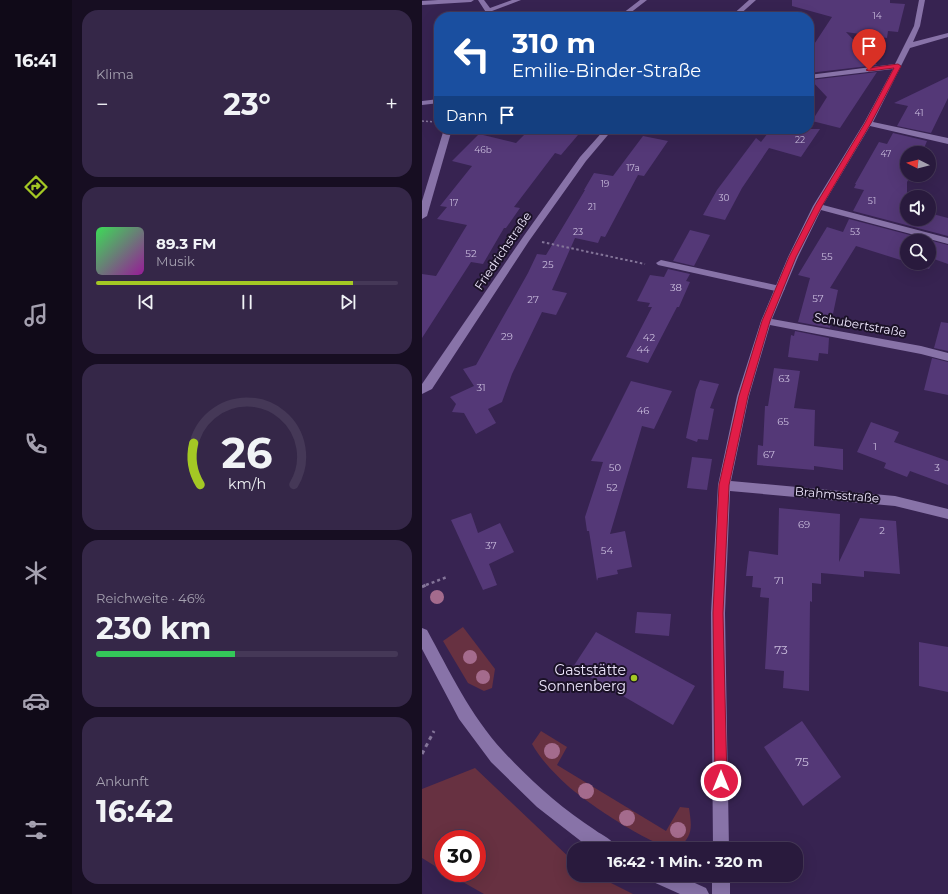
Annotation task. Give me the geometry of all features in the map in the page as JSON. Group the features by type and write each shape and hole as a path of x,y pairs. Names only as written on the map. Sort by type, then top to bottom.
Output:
{"street":[{"path":"422,3 471,0"},
{"path":"481,0 489,10 518,0"},
{"path":"628,12 644,0"},
{"path":"739,12 753,0"},
{"path":"721,842 718,613 724,485 743,396 766,321 793,257 818,206 868,123 898,66 917,26 922,0"},
{"path":"908,46 948,35"},
{"path":"814,76 898,66"},
{"path":"422,103 434,102"},
{"path":"868,123 948,141"},
{"path":"422,216 447,134"},
{"name":"Friedrichstraße","path":"422,390 428,386 526,239 583,159 605,134"},
{"path":"818,206 948,241"},
{"path":"661,263 780,289"},
{"name":"Schubertstraße","path":"766,321 921,350 948,357"},
{"name":"Brahmsstraße","path":"724,485 895,501 948,514"},
{"path":"422,635 464,714 497,756 543,801 598,842"},
{"path":"673,882 700,894"},
{"path":"721,882 721,894"}],"path":[{"path":"422,121 434,122"},
{"path":"526,239 644,264"},
{"path":"422,587 447,577"},
{"path":"422,754 434,731"}],"shaded area":[{"path":"463,627 495,669 492,688 484,691 468,683 443,641"},
{"path":"541,731 567,747 557,765 666,831 680,807 689,808 691,826 686,840 684,842 654,842 638,834 577,794 548,766 532,744"},
{"path":"475,768 567,855 567,882 609,882 633,894 484,894 463,882 486,882 486,830 434,830 434,865 422,858 422,789"}],"building":[{"path":"792,0 890,0 890,3 905,4 898,32 888,31 887,38 846,32 877,65 814,72 814,44 832,17 792,6"},
{"path":"877,72 840,128 814,122 814,118 827,97 814,83 814,80"},
{"path":"948,77 948,98 931,133 897,126 908,106 894,103"},
{"path":"814,129 820,129 801,157 769,148 742,188 725,220 703,215 717,190 756,138 761,142 767,134 814,134"},
{"path":"893,133 927,141 925,146 900,146 900,182 907,182 907,190 900,190 900,223 853,211 864,190 854,188 855,184 879,142 887,144"},
{"path":"479,134 516,143 525,134 578,135 561,155 555,153 514,207 520,208 506,228 504,228 483,264 471,262 422,338 422,274 436,276 467,225 437,219 447,207 440,206 472,166 452,161"},
{"path":"643,136 668,141 644,176 638,175 605,237 601,236 598,243 575,238 552,290 567,293 556,315 542,312 512,374 502,402 488,409 496,423 476,434 464,413 452,412 456,404 450,397 474,386 463,369 476,365 528,273 537,254 546,255 594,173 613,176"},
{"path":"936,215 948,218 948,236 910,226 936,226"},
{"path":"849,219 906,234 900,234 900,260 856,246 830,288 838,290 830,328 798,322 810,278 798,275 827,227 843,232"},
{"path":"690,230 710,235 694,266 673,261"},
{"path":"936,242 948,245 948,264 936,260"},
{"path":"668,269 690,274 686,281 690,282 679,307 677,307 648,363 626,357 652,307 648,307 650,303 637,301 650,275 664,277"},
{"path":"941,322 948,323 948,351 934,348"},
{"path":"795,331 829,338 828,354 819,353 818,361 788,357 791,335 794,336"},
{"path":"932,358 948,362 948,395 924,390"},
{"path":"774,368 800,371 794,408 815,410 814,446 843,449 843,470 814,466 814,470 757,465 758,445 763,446 765,406 768,406"},
{"path":"700,380 719,384 710,408 714,409 708,440 698,439 697,442 686,438 696,390"},
{"path":"631,381 672,391 654,429 642,426 610,534 625,531 632,567 617,570 618,574 598,578 597,581 589,531 587,531 585,517 603,462 591,461"},
{"path":"871,422 899,432 894,442 948,461 948,485 910,471 907,477 884,468 886,463 857,452"},
{"path":"692,457 712,459 707,490 687,488"},
{"path":"779,508 840,514 839,562 860,518 896,521 900,574 864,571 864,577 821,573 821,584 812,583 812,602 810,601 809,691 783,688 784,671 765,669 769,598 760,597 761,588 752,587 753,576 746,576 749,551 778,555"},
{"path":"471,513 478,533 500,523 514,552 489,564 497,585 483,590 451,520"},
{"path":"637,612 671,614 669,636 635,633"},
{"path":"596,632 695,686 673,725 573,667"},
{"path":"919,642 948,647 948,692 919,686"},
{"path":"802,721 841,777 803,806 764,747"}],"place":[{"name":"Gaststätte Sonnenberg","path":"634,678"}],"route":[{"path":"721,781 718,613 724,485 743,396 766,321 793,257 818,206 868,123 898,66 869,70"}]}
